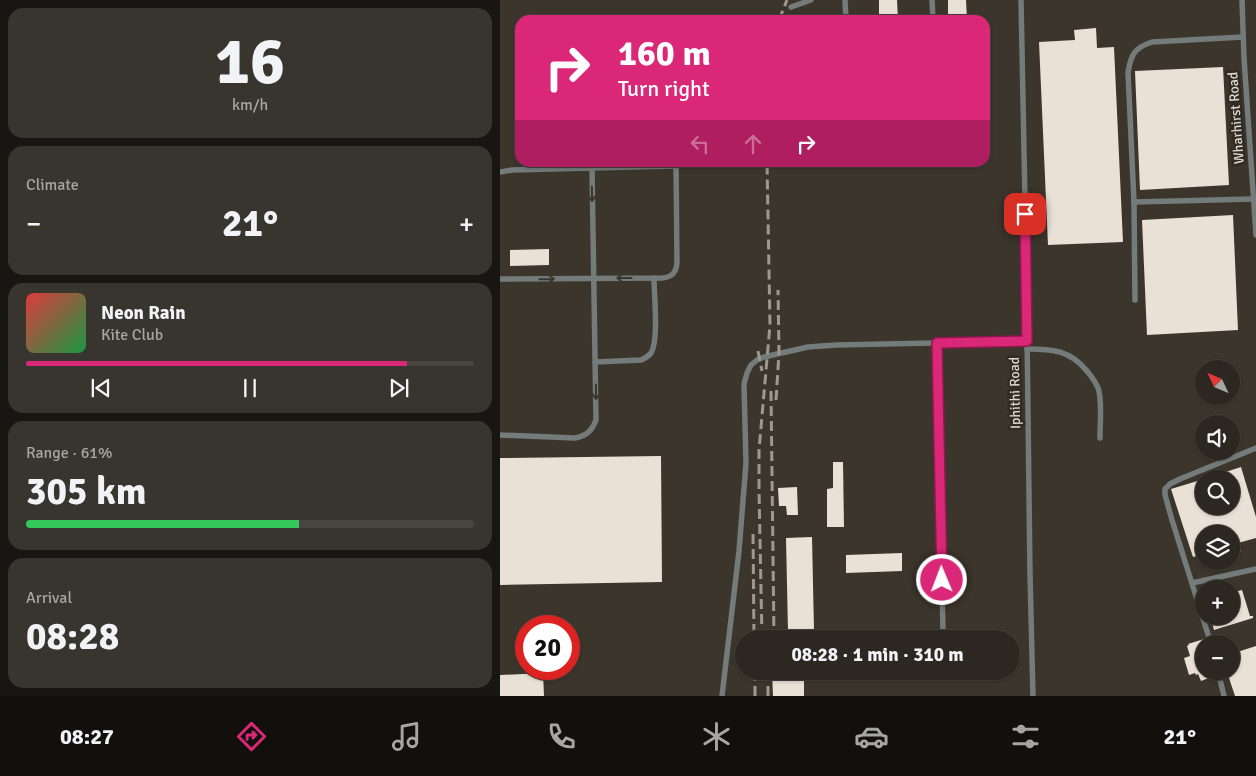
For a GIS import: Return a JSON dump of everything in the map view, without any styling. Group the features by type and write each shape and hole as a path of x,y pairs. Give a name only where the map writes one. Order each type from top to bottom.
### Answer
{"lane":[{"path":"791,7 811,0"},
{"path":"845,0 846,15"},
{"path":"932,0 933,15"},
{"name":"Iphithi Road","path":"1021,0 1033,696"},
{"name":"Wharhirst Road","path":"1242,0 1256,235"},
{"path":"1135,300 1129,63 1135,51 1152,42 1243,37"},
{"path":"500,172 613,167"},
{"path":"500,279 666,278 672,275 676,270 677,264 676,167"},
{"path":"500,435 575,438 586,435 596,420 592,168"},
{"path":"1134,202 1253,199"},
{"path":"595,362 641,360 651,353 655,334 654,278"},
{"path":"722,696 739,551 746,463 744,384 751,366 757,360 764,357 808,347 1027,341"},
{"path":"937,343 943,630"},
{"path":"1027,349 1048,349 1068,355 1077,360 1091,375 1100,396 1100,438"},
{"path":"1208,635 1172,520 1165,495 1166,489 1170,484 1180,479 1256,448"},
{"path":"1192,583 1256,569"},
{"path":"1220,680 1224,696"}],"building":[{"path":"879,0 897,0 898,15 879,15"},
{"path":"948,0 966,0 967,15 948,15"},
{"path":"1096,28 1097,48 1114,47 1123,242 1048,245 1039,42 1075,40 1074,30"},
{"path":"1223,67 1229,185 1140,190 1135,71"},
{"path":"1233,215 1238,330 1147,335 1142,220"},
{"path":"549,249 549,265 510,266 510,250"},
{"path":"661,456 662,582 500,585 500,458"},
{"path":"833,462 843,462 844,527 827,527 827,489 833,488"},
{"path":"1241,467 1256,517 1256,538 1240,542 1240,525 1195,525 1195,556 1193,557 1171,489 1195,482 1195,515 1240,515 1240,470 1232,470"},
{"path":"797,487 798,515 787,515 786,506 779,506 778,488"},
{"path":"812,537 814,630 788,630 786,538"},
{"path":"902,553 902,571 846,573 846,555"},
{"path":"1242,590 1250,616 1253,616 1253,618 1240,622 1240,591"},
{"path":"1213,625 1230,625 1214,630"},
{"path":"1195,642 1195,673 1189,675 1184,658 1190,656 1188,644"},
{"path":"1256,646 1256,696 1235,696 1230,680 1240,680 1240,651"},
{"path":"515,674 515,680 543,680 544,696 500,696 500,675"},
{"path":"772,680 804,680 804,696 773,696"}],"railway":[{"path":"781,15 787,0"},
{"path":"762,630 759,450 770,325 767,167"},
{"path":"776,400 779,353 778,290"},
{"path":"758,351 762,371"},
{"path":"771,391 774,630"},
{"path":"753,534 754,630"},
{"path":"755,680 755,696"},
{"path":"768,680 768,696"}],"route":[{"path":"942,580 937,343 1027,341 1025,214"}]}
